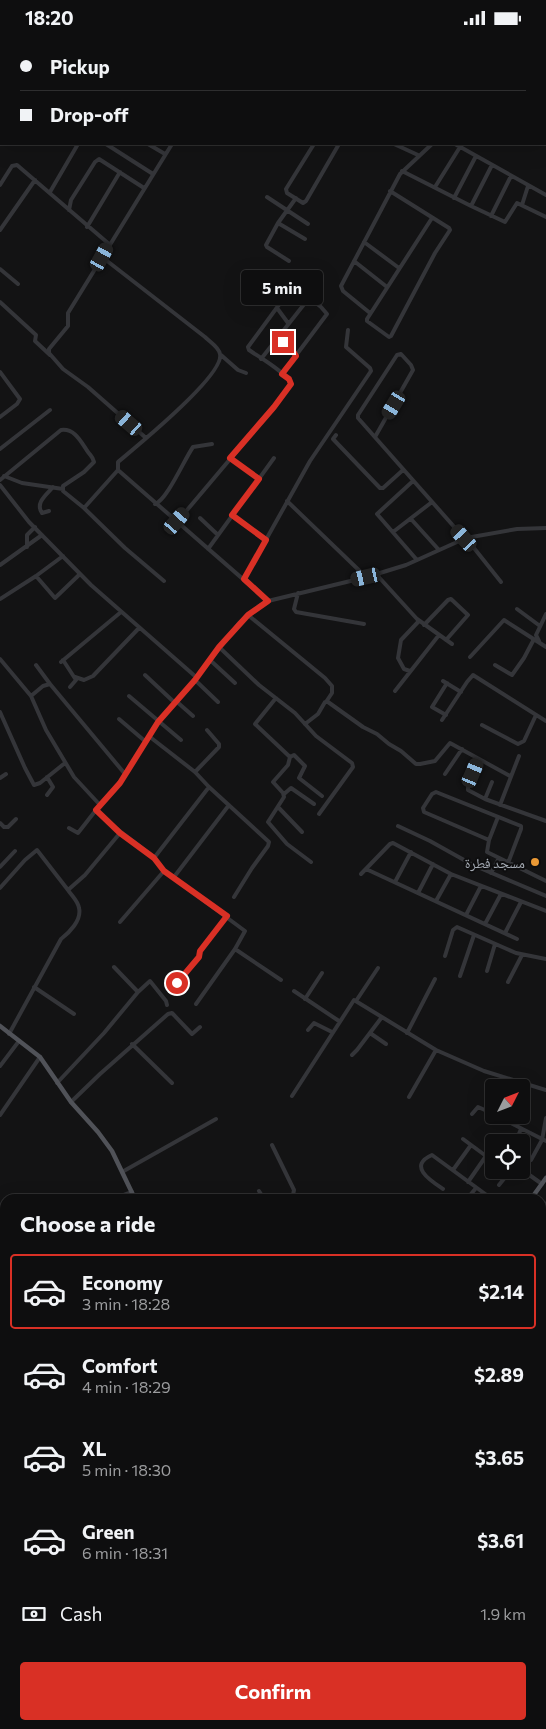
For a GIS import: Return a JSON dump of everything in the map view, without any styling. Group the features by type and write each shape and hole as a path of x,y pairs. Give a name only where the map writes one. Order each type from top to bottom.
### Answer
{"main road":[{"path":"0,1026 40,1057 57,1083 105,1140 132,1192"},
{"path":"535,1194 546,1178"}],"street":[{"path":"50,192 77,145"},
{"path":"108,145 153,174"},
{"path":"150,145 165,154"},
{"path":"50,355 49,349 68,326 68,313 171,145"},
{"path":"313,145 286,189 286,191 303,203 306,201 338,145"},
{"path":"396,145 418,155"},
{"path":"370,313 343,291 342,288 354,261 402,171 431,145"},
{"path":"457,145 546,195"},
{"path":"435,187 460,147"},
{"path":"454,198 476,156"},
{"path":"69,210 71,200 97,160 100,159 144,188"},
{"path":"0,185 12,167 16,165 109,244"},
{"path":"470,206 492,165"},
{"path":"402,171 505,222 516,204 546,217"},
{"path":"87,227 120,172"},
{"path":"491,216 511,176"},
{"path":"0,230 35,180"},
{"path":"522,205 528,186"},
{"path":"390,191 432,218 450,230 435,253 389,337 367,321 386,287 432,218"},
{"path":"267,197 308,223"},
{"path":"289,261 266,246 278,223 296,198"},
{"path":"60,203 71,200"},
{"path":"278,223 305,239"},
{"path":"364,242 399,268"},
{"path":"102,257 205,337 238,370 246,373"},
{"path":"354,261 386,287"},
{"path":"0,269 18,284"},
{"path":"177,521 274,407 291,384 289,379 282,374 261,359 248,347 294,286 321,307 326,312 326,317 282,374"},
{"path":"261,359 309,298"},
{"path":"0,302 36,335 35,341 63,369 88,387 146,438"},
{"path":"277,309 288,323"},
{"path":"244,579 314,454 371,371 346,347 348,330"},
{"path":"276,338 291,348 296,356"},
{"path":"375,437 413,370 401,354 397,355 358,415 358,418 465,538 501,582"},
{"path":"84,508 118,470 118,462 175,414 198,391 219,362 221,355"},
{"path":"0,372 20,399 0,417"},
{"path":"0,382 5,379"},
{"path":"0,449 50,410"},
{"path":"0,480 61,430 68,430 76,434 81,440 93,457 94,462 84,472 66,484 63,489"},
{"path":"336,435 333,439 380,488 383,488 403,470"},
{"path":"155,503 159,503 166,494 192,447 212,444"},
{"path":"230,458 259,479"},
{"path":"208,549 274,458"},
{"path":"118,470 268,601"},
{"path":"4,476 22,483 63,489 66,494 84,508 125,548 164,581"},
{"path":"413,481 378,513 379,518 417,560"},
{"path":"0,485 42,535 80,574 196,678 218,702"},
{"path":"49,511 42,513 39,505 53,487"},
{"path":"0,497 6,493"},
{"path":"287,501 366,577"},
{"path":"393,532 432,502"},
{"path":"232,515 266,540"},
{"path":"200,518 218,535"},
{"path":"411,519 439,550"},
{"path":"27,547 27,535 35,527"},
{"path":"69,828 78,833 115,789 158,722 196,678 219,647 248,615 268,601 376,574 417,560 465,538 517,529 546,528"},
{"path":"0,565 42,535"},
{"path":"0,599 36,576 62,556"},
{"path":"36,576 55,598 80,574"},
{"path":"376,574 424,625 452,644"},
{"path":"298,593 294,609 296,612 364,624"},
{"path":"424,625 451,599 468,615 446,640"},
{"path":"517,609 540,626"},
{"path":"121,612 62,661 75,677 84,679 92,675 139,628"},
{"path":"544,646 536,637 546,613"},
{"path":"248,615 325,678 332,686 332,693 318,714 305,724"},
{"path":"470,657 504,620 544,646"},
{"path":"410,671 404,669 399,660 401,640 420,621"},
{"path":"395,691 439,635"},
{"path":"495,665 510,675 514,674 534,639"},
{"path":"219,647 295,713 316,736 353,765 319,814"},
{"path":"0,659 31,696 46,730 74,777 100,805"},
{"path":"210,660 235,683"},
{"path":"36,665 125,775"},
{"path":"145,675 194,716"},
{"path":"442,720 473,675 546,721"},
{"path":"70,687 76,681 75,677"},
{"path":"446,715 432,707 445,682 461,692"},
{"path":"31,696 47,683 50,684"},
{"path":"129,696 181,740"},
{"path":"276,698 255,724 290,757"},
{"path":"326,701 363,727 377,733 416,764 420,765 435,761 450,743 510,776"},
{"path":"0,712 32,782 36,785 66,763"},
{"path":"482,725 518,744 524,741 536,715"},
{"path":"119,719 146,742"},
{"path":"196,772 219,747 219,744 207,729"},
{"path":"150,737 196,772 209,787 269,840 270,843 234,897"},
{"path":"445,775 462,749"},
{"path":"290,757 294,755 305,766 299,777 322,796"},
{"path":"500,805 519,756"},
{"path":"284,794 274,781 288,765 290,757"},
{"path":"479,759 467,788 471,792 500,805 546,821"},
{"path":"0,778 6,774"},
{"path":"47,777 53,787 47,795"},
{"path":"485,799 492,782"},
{"path":"302,796 310,786"},
{"path":"154,858 209,787"},
{"path":"311,862 287,844 280,834 268,824 269,818 278,807 284,794 291,788 314,804"},
{"path":"489,841 424,812 423,808 432,794 436,792 522,827 508,863"},
{"path":"174,877 229,805"},
{"path":"278,807 302,832"},
{"path":"96,810 120,833 154,858 164,871 245,931 235,949 196,1004"},
{"path":"498,817 487,852 546,881"},
{"path":"0,823 4,827 8,827 16,819"},
{"path":"398,826 473,865 546,896"},
{"path":"68,890 85,875 120,833"},
{"path":"361,874 391,843 451,873 521,903 546,911"},
{"path":"0,867 16,851"},
{"path":"0,888 36,851 39,852 68,890 79,908 78,918 69,933 61,939 9,1033"},
{"path":"396,883 411,852"},
{"path":"491,873 499,858"},
{"path":"418,893 433,864"},
{"path":"366,869 517,939"},
{"path":"120,921 164,871"},
{"path":"436,901 451,873"},
{"path":"466,915 481,886"},
{"path":"485,924 501,894"},
{"path":"504,933 521,903"},
{"path":"177,983 199,957 200,951 227,916"},
{"path":"445,956 454,928 457,927 522,955 546,959"},
{"path":"460,976 474,935"},
{"path":"487,971 495,944"},
{"path":"235,949 281,980"},
{"path":"508,982 522,955"},
{"path":"114,967 138,992"},
{"path":"292,1096 332,1032 378,968"},
{"path":"305,999 322,973"},
{"path":"407,1033 435,979"},
{"path":"57,1083 150,981 167,1005"},
{"path":"34,987 74,1014"},
{"path":"294,991 340,1021"},
{"path":"356,1001 436,1050 484,1071 546,1090"},
{"path":"72,1102 165,1015 170,1013 192,1034 200,1027"},
{"path":"352,1055 382,1017"},
{"path":"308,1030 314,1023 332,1032"},
{"path":"370,1033 386,1044"},
{"path":"0,1066 19,1041"},
{"path":"132,1044 172,1083"},
{"path":"409,1097 436,1050"},
{"path":"0,1115 40,1057"},
{"path":"472,1114 478,1107 485,1110"},
{"path":"531,1160 544,1140 546,1117"},
{"path":"122,1172 216,1119"},
{"path":"512,1124 544,1140"},
{"path":"519,1134 521,1129"},
{"path":"463,1139 486,1156 468,1182"},
{"path":"272,1145 294,1190 293,1194"},
{"path":"453,1170 471,1145"},
{"path":"443,1189 423,1174 421,1168 422,1162 432,1155 484,1194"},
{"path":"530,1175 542,1184"},
{"path":"499,1185 504,1179"},
{"path":"471,1194 476,1188"},
{"path":"127,1194 132,1192"}],"place":[{"name":"مسجد فطرة","path":"535,862"}],"route":[{"path":"177,983 199,957 200,951 227,916 164,871 154,858 120,833 96,810 120,783 158,722 195,680 219,647 239,623 253,610 268,601 244,579 266,540 232,515 259,479 230,458 274,407 291,384 291,381 282,374 296,356 291,348 283,342"}]}
